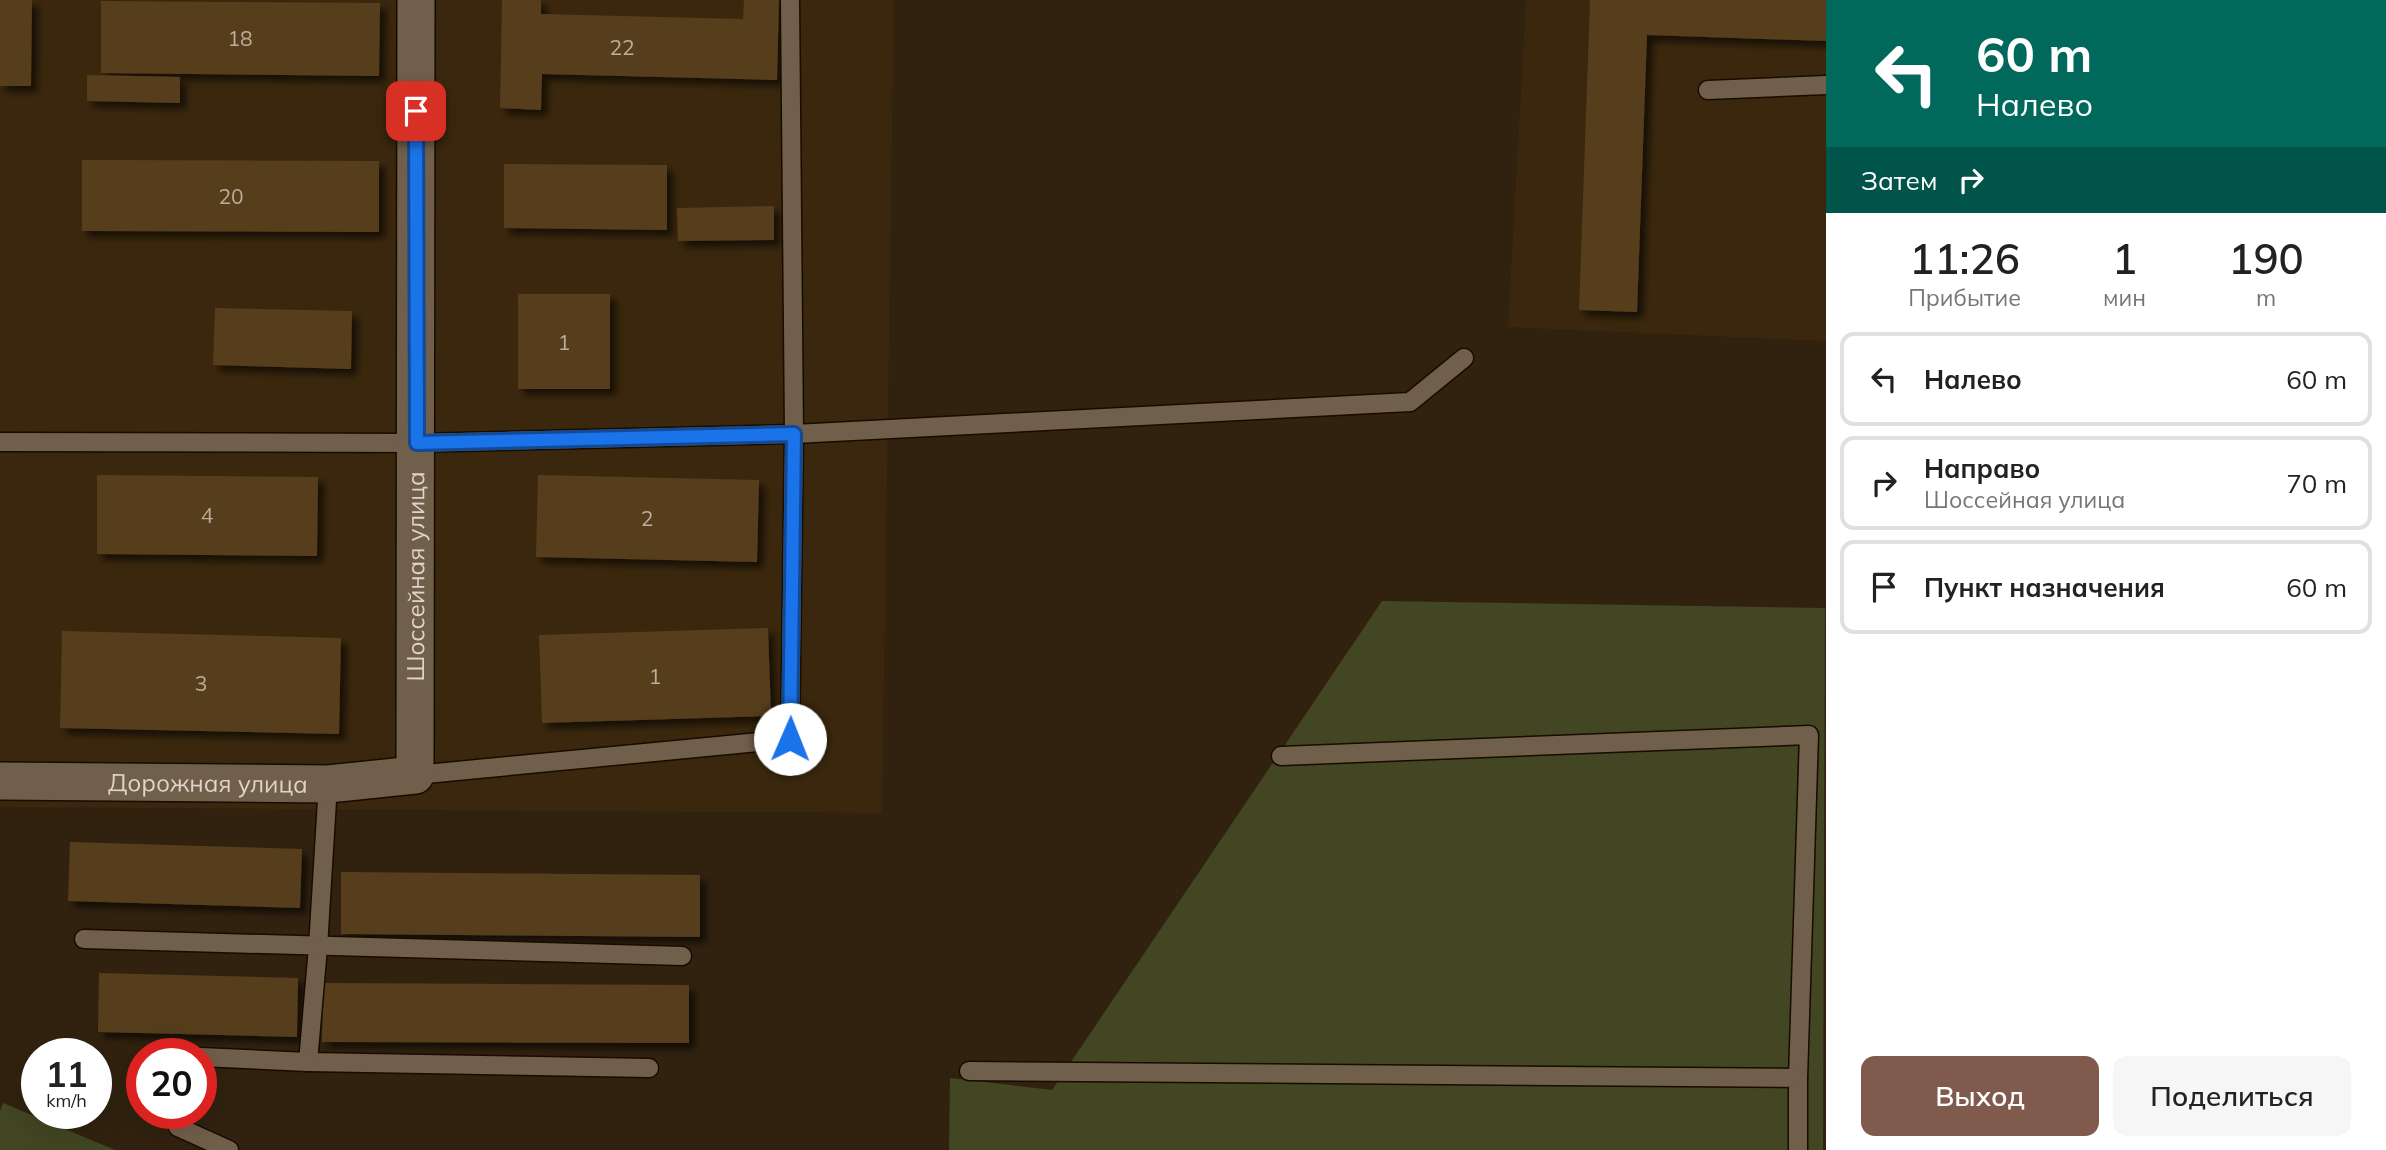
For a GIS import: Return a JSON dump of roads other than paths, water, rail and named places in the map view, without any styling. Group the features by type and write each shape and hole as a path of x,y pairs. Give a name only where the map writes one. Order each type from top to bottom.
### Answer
{"street":[{"name":"Шоссейная улица","path":"415,775 416,0"},
{"name":"Дорожная улица","path":"0,781 328,785 415,775"}],"lane":[{"path":"415,775 790,739 794,434 790,0"},
{"path":"1708,90 1826,85"},
{"path":"0,442 417,443 794,434 1410,402 1464,358"},
{"path":"1281,756 1809,735 1798,1150"},
{"path":"308,1062 328,785"},
{"path":"85,939 682,956"},
{"path":"217,1059 649,1068"},
{"path":"969,1071 1798,1078"},
{"path":"182,1129 229,1150"}]}
